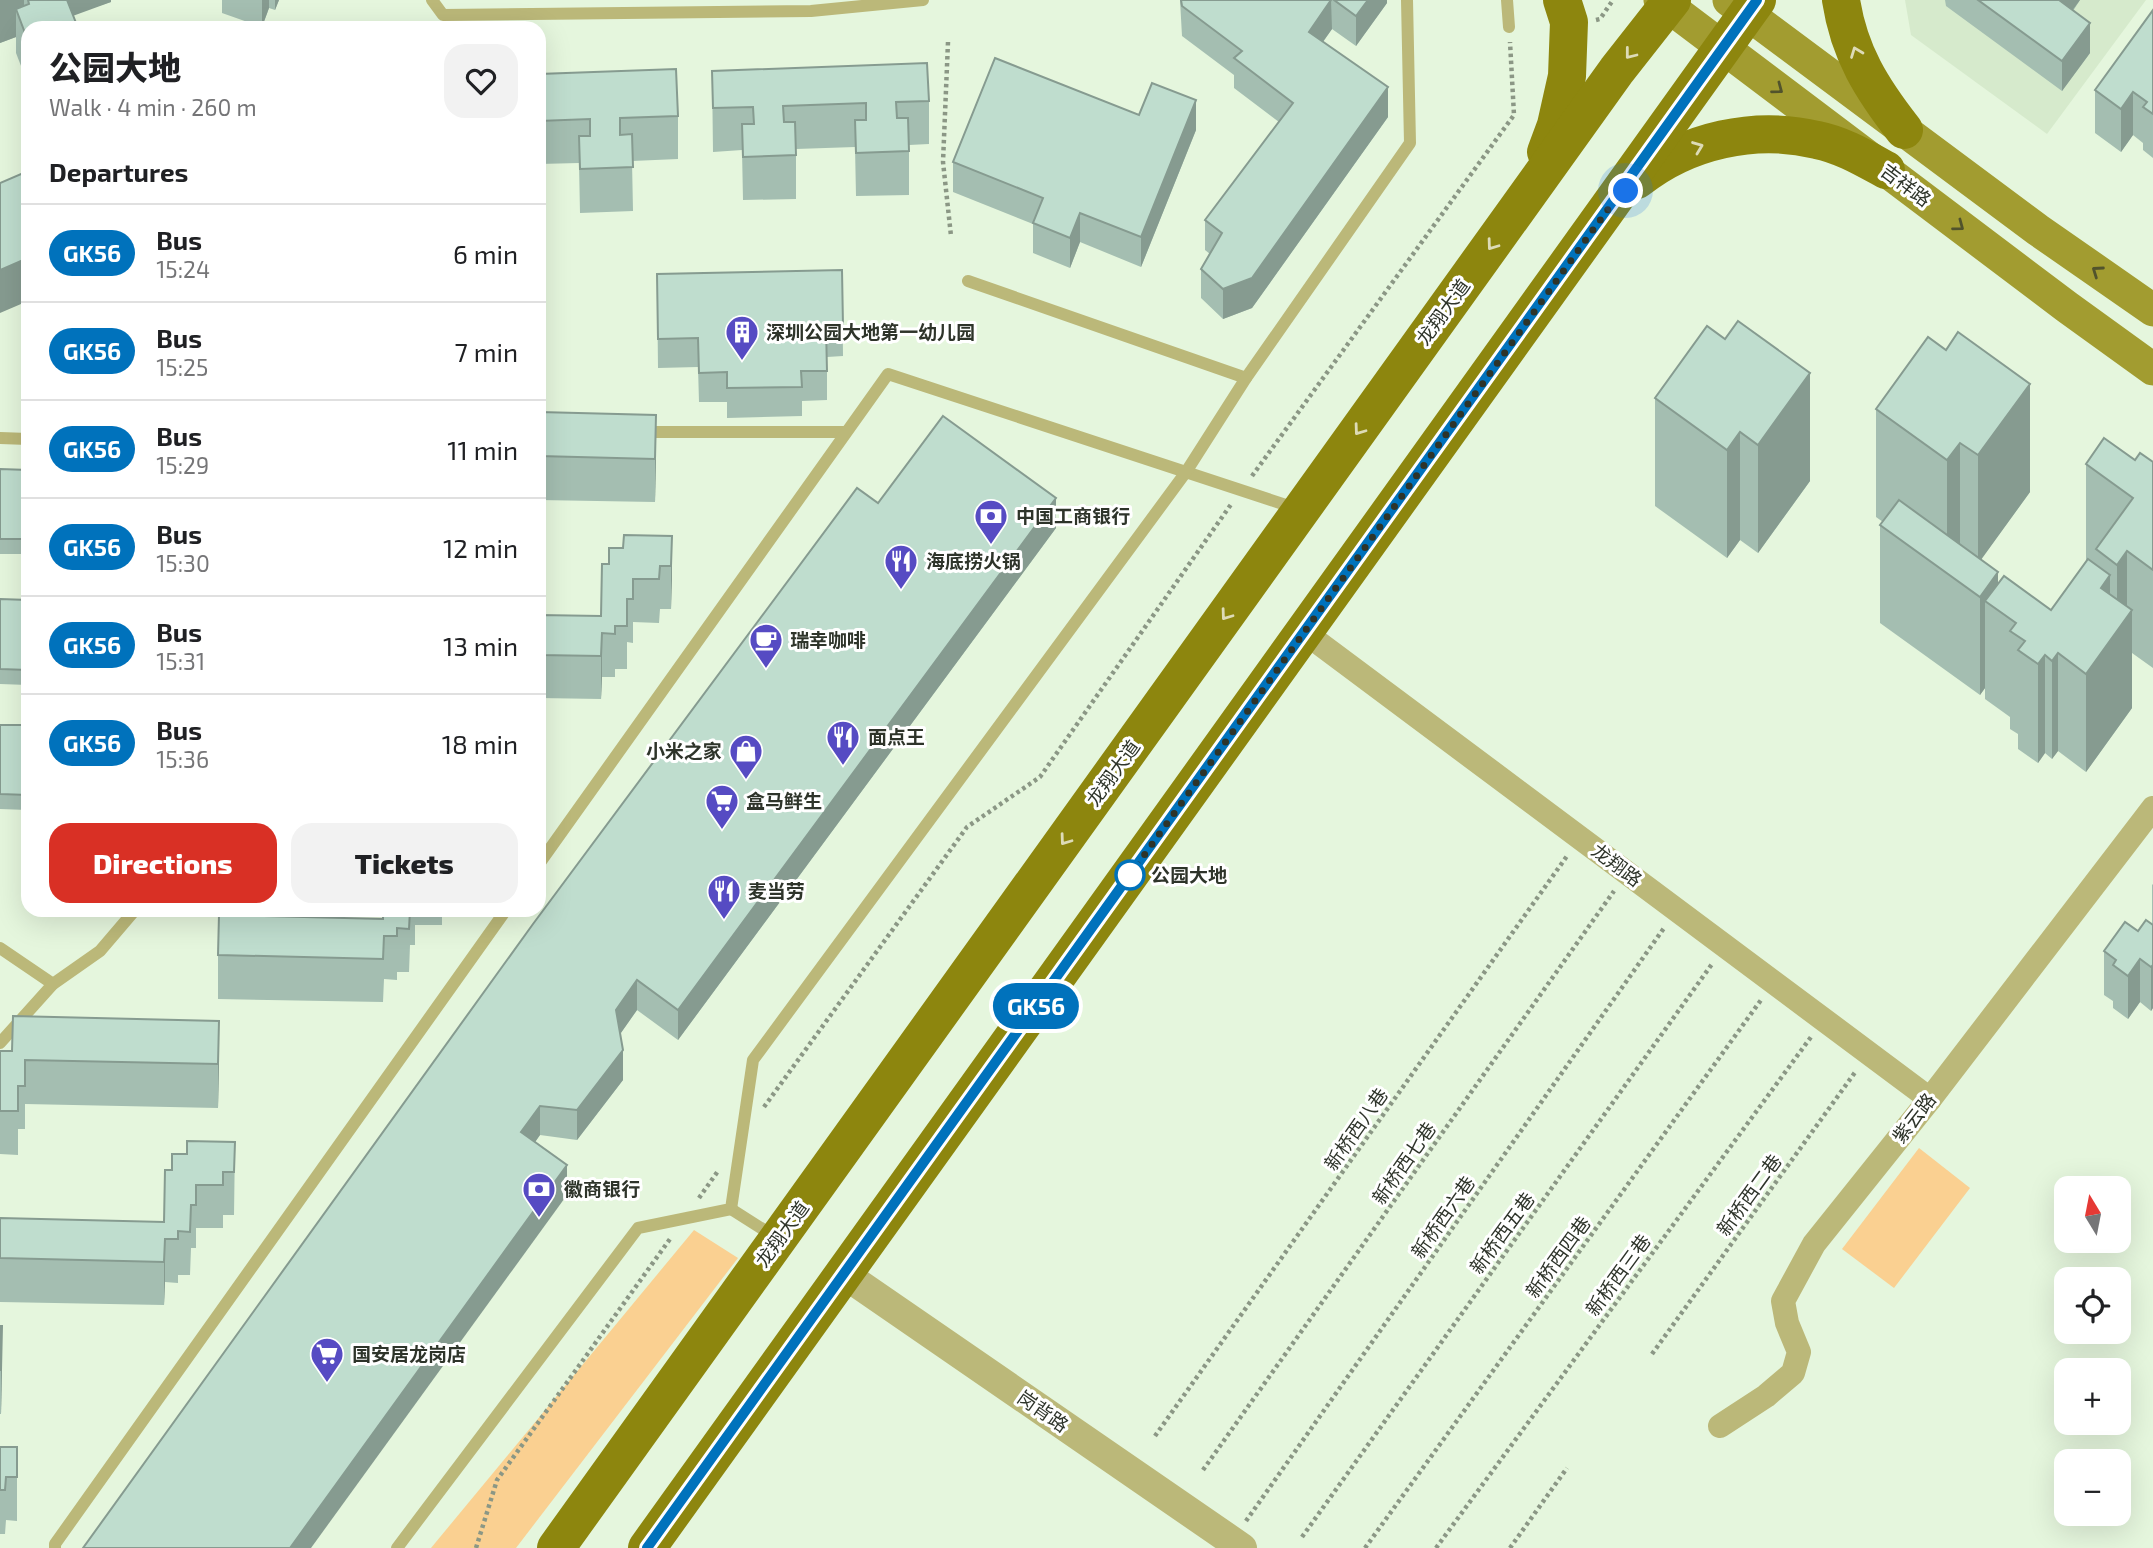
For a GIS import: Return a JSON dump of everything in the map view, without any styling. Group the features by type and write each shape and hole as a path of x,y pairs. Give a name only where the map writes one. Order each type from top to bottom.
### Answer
{"main road":[{"path":"1841,0 1857,58 1877,96 1904,130"},
{"name":"吉祥路","path":"1666,2 1723,48 2153,369"},
{"name":"龙翔大道","path":"556,1548 1666,2"},
{"path":"647,1548 1723,48 1745,5 1904,130 2153,310"},
{"path":"1531,190 1559,113 1567,76 1566,11"},
{"path":"1590,234 1612,204 1639,178 1671,158 1706,143 1743,135 1781,134 1818,140 1853,152 1886,170"}],"street":[{"name":"龙翔路","path":"1304,632 1930,1099"},
{"name":"紫云路","path":"1720,1426 1766,1396 1793,1373 1799,1352 1787,1323 1783,1301 1814,1244 1930,1099 2153,808"},
{"name":"岗背路","path":"844,1274 1237,1544"}],"lane":[{"path":"432,0 443,15 811,11 923,0"},
{"path":"731,1209 753,1060 1186,472 1246,379 1410,143 1408,0"},
{"path":"1507,0 1508,27"},
{"path":"968,282 1246,379"},
{"path":"546,854 888,374 1301,510"},
{"path":"623,432 846,432"},
{"path":"0,438 21,439"},
{"path":"0,1044 53,984 100,951 129,917"},
{"path":"55,1548 55,1544 501,917"},
{"path":"0,948 53,984"},
{"path":"397,1548 638,1228 731,1209 778,1239"}],"path":[{"path":"1566,11 1600,19 1614,0"},
{"path":"476,1548 497,1480 741,1139 967,827 1040,776 1241,490 1514,115 1508,27"},
{"path":"948,42 943,162 951,236"},
{"name":"新桥西八巷","path":"1155,1436 1580,838"},
{"name":"新桥西七巷","path":"1203,1470 1627,873"},
{"name":"新桥西六巷","path":"1237,1544 1676,910"},
{"name":"新桥西五巷","path":"1302,1537 1725,946"},
{"name":"新桥西四巷","path":"1365,1548 1773,982"},
{"name":"新桥西三巷","path":"1436,1548 1824,1019"},
{"name":"新桥西二巷","path":"1652,1354 1869,1053"},
{"path":"1510,1548 1567,1468"}],"shaded area":[{"path":"1905,0 2146,0 2047,134 1911,35"},
{"path":"1919,1148 1970,1188 1894,1288 1842,1249"},
{"path":"694,1230 738,1258 516,1548 431,1548"}],"building":[{"path":"28,0 67,0 75,21 21,22 16,9 29,4"},
{"path":"1181,0 1331,0 1309,32 1388,87 1252,278 1223,289 1201,269 1222,233 1205,220 1293,103 1234,58 1242,51 1182,6"},
{"path":"1334,0 1368,0 1356,16"},
{"path":"1978,0 2059,0 2090,23 2062,61"},
{"path":"2153,10 2153,114 2143,107 2147,102 2133,92 2121,109 2095,90"},
{"path":"995,58 1139,115 1152,83 1196,100 1141,237 1080,213 1070,238 1033,223 1043,198 953,162"},
{"path":"927,63 929,101 896,102 897,118 908,118 909,151 856,153 855,120 866,120 866,103 783,106 784,122 795,122 796,155 743,157 742,124 754,124 753,107 713,108 712,71"},
{"path":"676,69 678,116 620,118 620,135 632,134 633,167 580,169 579,136 590,136 590,119 546,121 546,74"},
{"path":"21,174 21,261 0,270 0,183"},
{"name":"深圳公园大地第一幼儿园","path":"842,270 843,326 826,327 827,371 801,371 802,387 727,388 727,372 699,373 698,338 658,339 657,274"},
{"path":"1738,321 1810,373 1758,445 1740,432 1727,450 1655,398 1707,326 1725,339"},
{"path":"1958,332 2030,384 1978,455 1960,443 1947,460 1876,409 1928,337 1946,350"},
{"path":"546,412 656,415 655,459 546,456"},
{"path":"943,416 1056,498 678,1010 637,980 616,1010 623,1050 577,1110 540,1106 521,1132 567,1165 290,1548 83,1548 533,924 538,917 546,917 546,907 857,488 878,503"},
{"path":"2104,438 2135,460 2140,453 2153,462 2153,570 2127,551 2117,565 2096,549 2133,498 2086,464"},
{"path":"0,469 21,470 21,539 0,539"},
{"path":"1899,500 1998,572 1980,597 1880,525"},
{"path":"624,535 672,536 671,566 660,566 659,579 633,579 633,599 627,599 627,626 615,626 615,634 602,633 601,656 546,655 546,615 601,616 602,564 609,564 609,548 623,548"},
{"path":"2088,559 2110,575 2101,588 2132,610 2086,674 2058,653 2052,661 2045,655 2038,664 2018,650 2025,641 2010,631 2016,623 1985,601 2004,576 2051,610"},
{"path":"0,599 21,600 21,670 0,669"},
{"path":"0,725 21,725 21,795 0,794"},
{"path":"219,917 410,917 409,929 397,928 397,936 384,936 383,959 218,955"},
{"path":"2146,920 2153,925 2153,965 2151,967 2140,959 2128,976 2113,965 2116,960 2104,951 2125,922 2138,931"},
{"path":"13,1016 219,1021 218,1064 25,1060 25,1086 18,1086 18,1111 0,1111 0,1051 12,1051"},
{"path":"187,1141 235,1142 234,1172 223,1172 223,1185 196,1185 196,1205 191,1205 190,1232 178,1231 178,1239 165,1239 164,1262 0,1258 0,1218 164,1222 165,1170 172,1170 172,1154 187,1154"},
{"path":"2,1326 1,1370 0,1370"},
{"path":"0,1447 17,1447 17,1477 6,1477 5,1490 0,1490"}],"bus line":[{"name":"GK56","path":"647,1548 1757,0"}],"place":[{"name":"深圳公园大地第一幼儿园","path":"742,362"},
{"name":"中国工商银行","path":"991,546"},
{"name":"海底捞火锅","path":"901,591"},
{"name":"瑞幸咖啡","path":"766,670"},
{"name":"面点王","path":"843,767"},
{"name":"小米之家","path":"746,781"},
{"name":"盒马鲜生","path":"722,831"},
{"name":"公园大地","path":"1130,875"},
{"name":"麦当劳","path":"724,921"},
{"name":"徽商银行","path":"539,1219"},
{"name":"国安居龙岗店","path":"327,1384"}],"route":[{"path":"1130,875 1590,234 1612,204 1626,191"}]}
